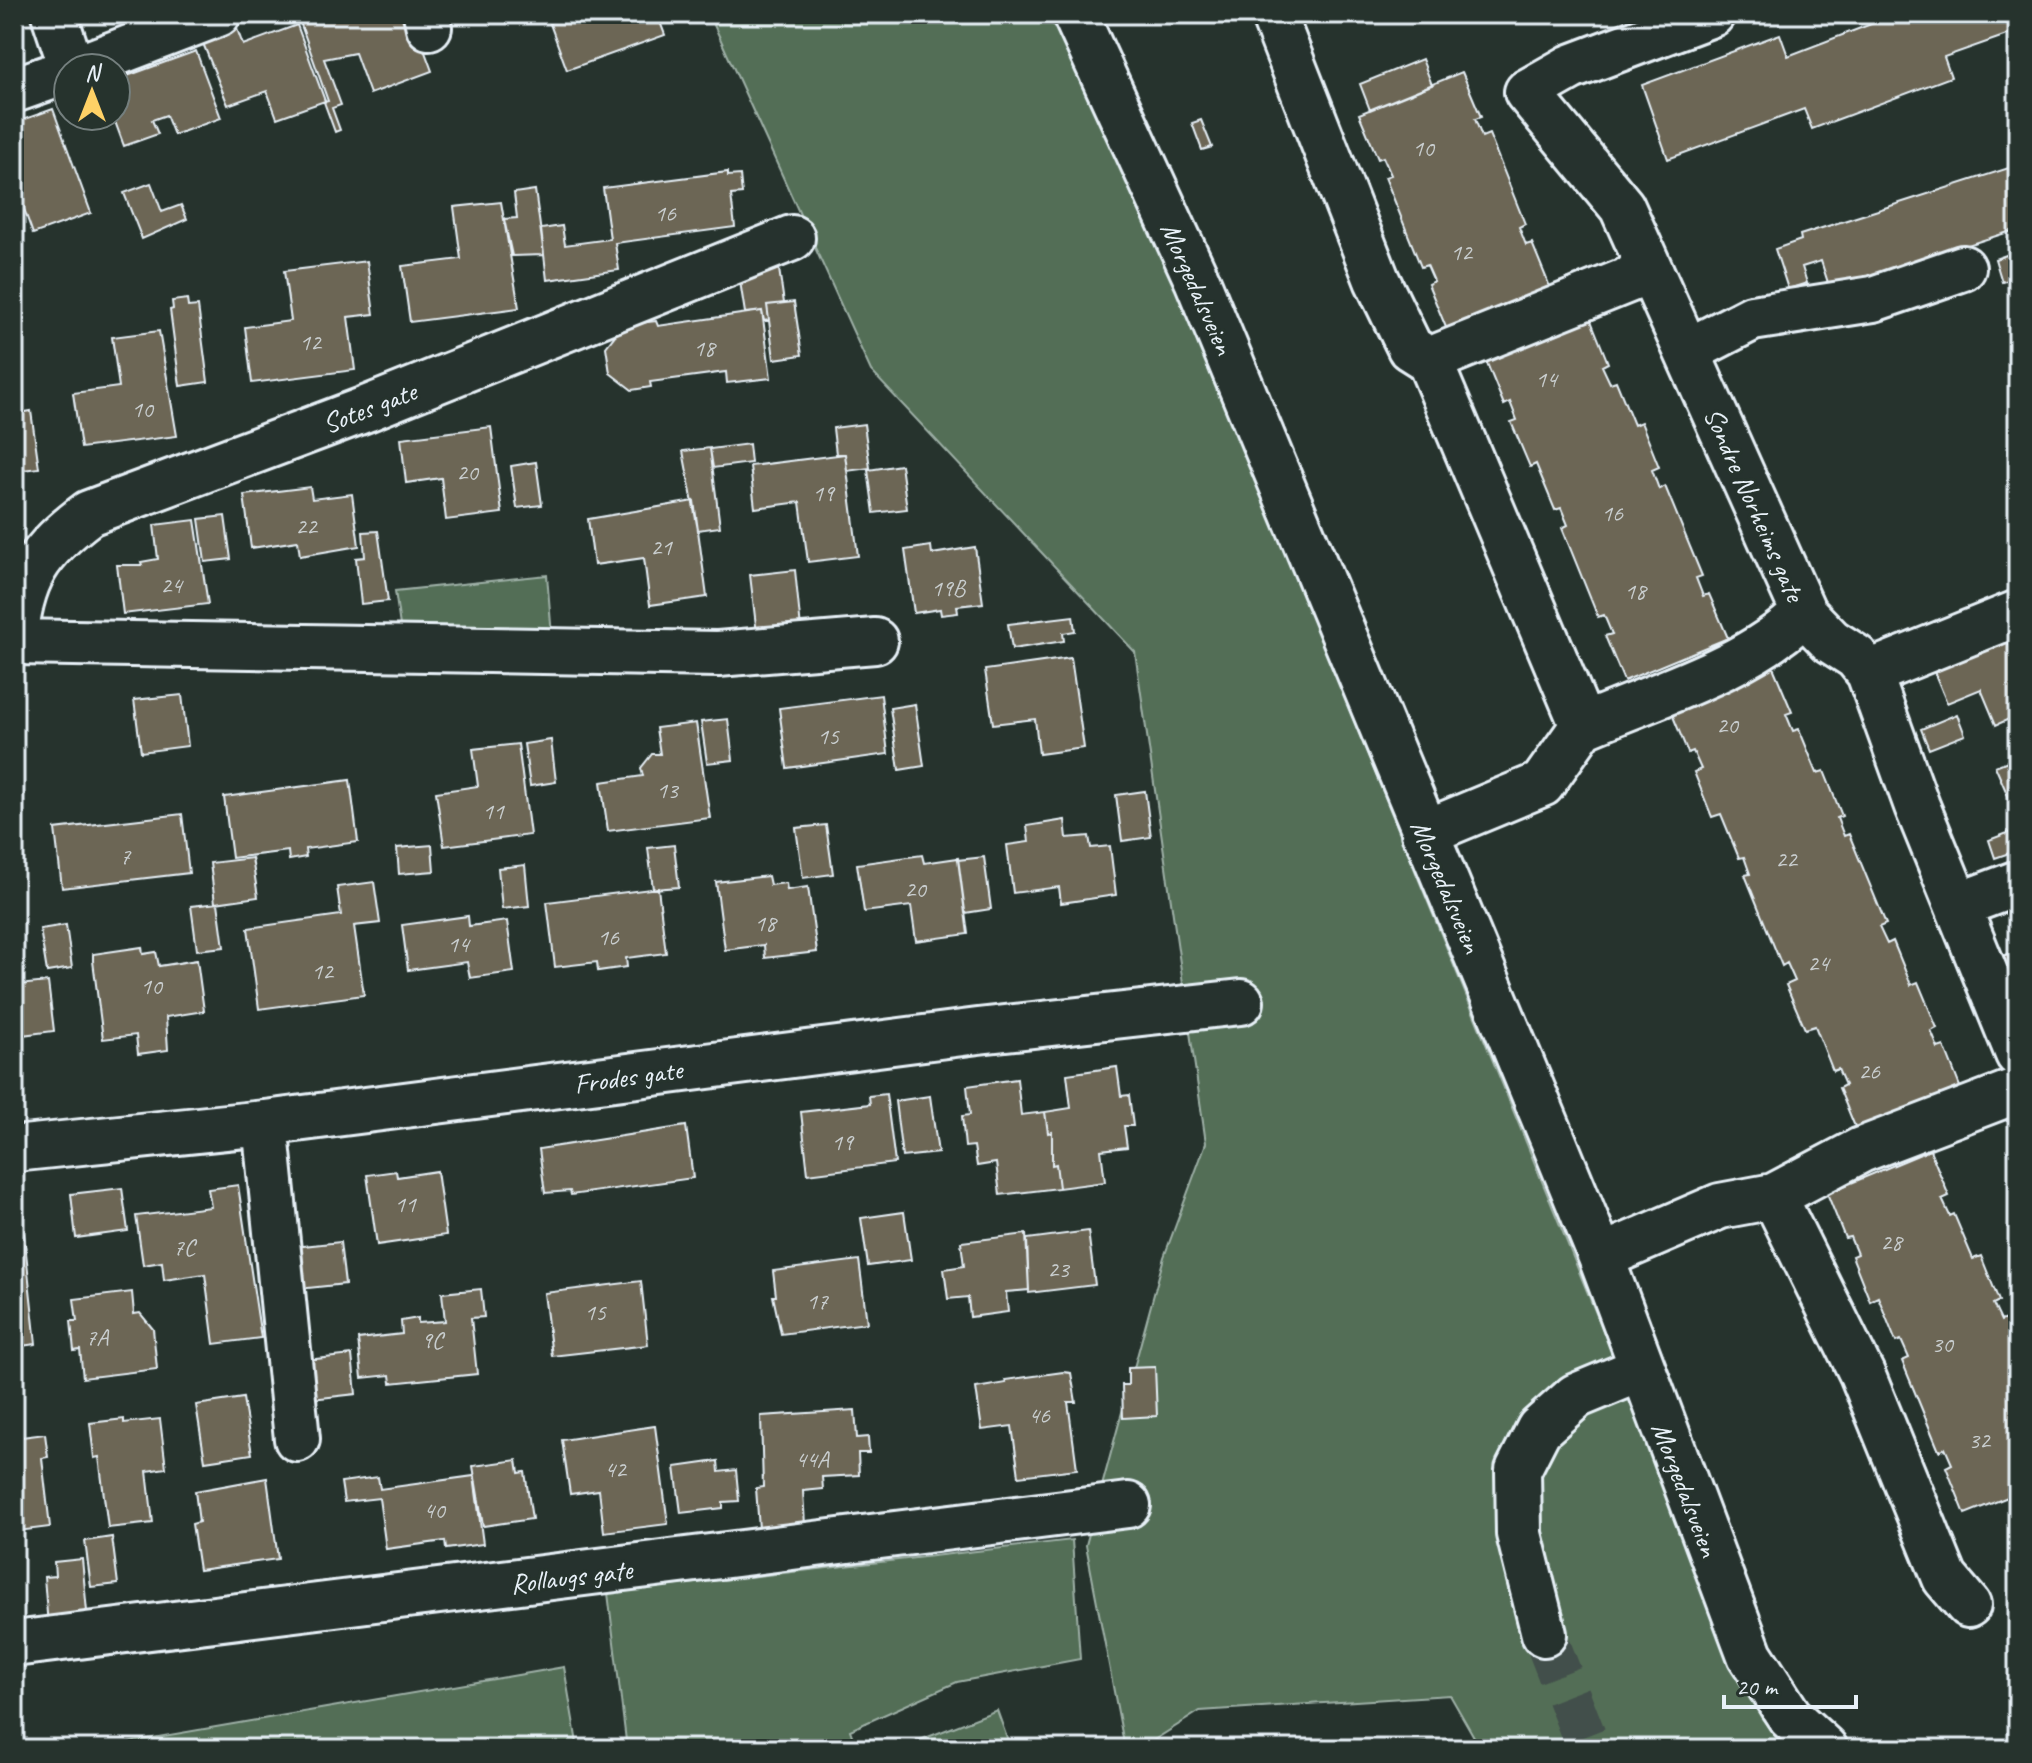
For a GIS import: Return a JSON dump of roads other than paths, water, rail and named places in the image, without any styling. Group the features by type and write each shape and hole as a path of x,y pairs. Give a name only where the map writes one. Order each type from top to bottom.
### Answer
{"street":[{"path":"54,14 66,52"},
{"path":"117,52 218,14"},
{"name":"Morgedalsveien","path":"1075,14 1197,280 1601,1257 1750,1655 1790,1717 1825,1749"},
{"path":"1273,14 1377,280 1410,348 1429,360 1583,726"},
{"name":"Sondre Norheims gate","path":"1712,14 1571,67 1527,92 1622,207 1648,272 1688,351 1742,481 1804,613 1831,641 1856,657 1869,673 1917,806 2018,1054"},
{"path":"14,90 52,76"},
{"name":"Sotes gate","path":"792,238 514,351 89,513 58,536 31,568 18,608 15,642 718,654 875,641"},
{"path":"1688,351 1752,318 1873,299 1963,268"},
{"path":"1429,360 1648,272"},
{"path":"1424,833 1542,784 1583,726 1752,652 1783,633 1804,613"},
{"path":"1869,673 2018,613"},
{"path":"1959,905 2018,883"},
{"name":"Frodes gate","path":"14,1149 265,1123 947,1034 1241,1002"},
{"path":"1601,1257 1720,1206 1774,1196 1875,1145 2018,1090"},
{"path":"265,1123 297,1439"},
{"path":"1774,1196 1862,1374 1945,1578 1968,1605"},
{"path":"1544,1634 1519,1534 1518,1470 1539,1429 1576,1396 1641,1369"},
{"name":"Rollaugs gate","path":"14,1644 1128,1505"}],"tunnel":[{"path":"1544,1634 1589,1749"}]}
